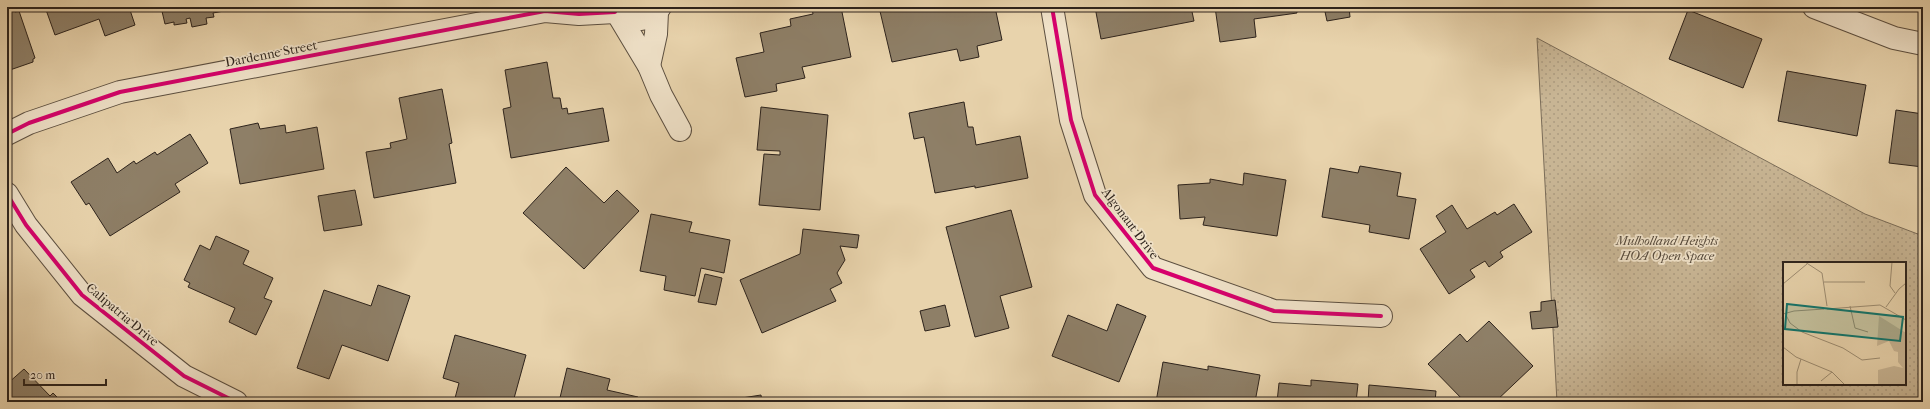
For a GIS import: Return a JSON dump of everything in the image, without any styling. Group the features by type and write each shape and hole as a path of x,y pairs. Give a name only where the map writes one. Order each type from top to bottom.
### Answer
{"street":[{"name":"Algonaut Drive","path":"1052,7 1072,120 1095,195 1153,268 1274,311 1381,316"},
{"path":"1814,7 1894,38 1923,44"},
{"name":"Dardenne Street","path":"7,134 29,123 120,92 549,9 579,14 615,12 628,19 638,20 648,18 658,9"},
{"path":"649,66 656,34 658,9"},
{"path":"615,12 649,66 661,95 680,130"},
{"name":"Calipatria Drive","path":"7,194 26,225 82,295 184,376 236,402"}],"green space":[{"name":"Mulholland Heights HOA Open Space","path":"1537,38 1865,214 1923,236 1923,402 1557,402"}],"building":[{"path":"7,7 13,7 15,12 19,11 35,58 33,59 33,62 7,71"},
{"path":"45,7 129,7 135,25 105,36 99,19 55,35"},
{"path":"161,7 240,8 213,13 214,17 206,18 207,24 192,27 190,18 186,19 187,23 174,25 174,22 165,24"},
{"path":"841,7 851,57 802,67 805,78 776,84 777,91 745,97 736,58 764,52 760,33 791,26 790,19 813,14 812,8"},
{"path":"879,7 995,7 1002,40 977,46 979,57 960,61 957,49 892,62"},
{"path":"1095,7 1191,7 1194,21 1101,39"},
{"path":"1215,7 1296,7 1297,13 1254,19 1256,37 1220,42"},
{"path":"1324,7 1349,7 1350,17 1327,21"},
{"path":"1688,10 1762,39 1743,88 1669,59"},
{"path":"547,62 553,98 560,98 562,109 567,108 568,114 603,108 609,141 511,158 503,109 511,107 505,70"},
{"path":"1787,71 1866,85 1857,136 1778,121"},
{"path":"442,89 452,143 449,144 456,183 374,198 366,152 391,148 390,143 407,139 399,98"},
{"path":"964,102 968,127 973,127 976,145 1020,136 1028,178 975,188 975,186 935,193 924,137 914,139 909,113"},
{"path":"761,107 828,115 820,210 759,205 764,154 780,155 780,151 757,150"},
{"path":"1896,110 1923,114 1923,167 1889,163"},
{"path":"258,123 260,129 285,125 286,133 317,127 324,169 240,184 230,129"},
{"path":"190,134 208,163 175,184 180,192 110,236 89,203 86,205 71,182 108,158 117,173 134,161 136,164 155,152 157,155"},
{"path":"1360,166 1401,173 1397,196 1416,199 1409,239 1369,232 1370,225 1322,217 1330,168 1358,173"},
{"path":"566,167 604,203 617,190 639,211 584,269 523,213"},
{"path":"1244,173 1286,180 1277,236 1203,225 1205,217 1180,219 1178,185 1210,183 1210,179 1243,185"},
{"path":"355,190 362,225 324,231 318,196"},
{"path":"1514,204 1532,232 1500,252 1503,257 1489,267 1485,261 1470,270 1475,277 1449,294 1420,249 1446,232 1436,216 1452,205 1467,229 1495,212 1497,215"},
{"path":"1011,210 1032,287 1000,296 1009,328 975,337 946,227"},
{"path":"651,214 692,222 689,232 730,240 724,273 701,268 695,296 664,290 666,276 640,271"},
{"path":"803,229 859,235 857,248 840,246 845,260 837,273 842,283 830,289 836,301 762,333 740,280 800,254"},
{"path":"216,236 249,251 243,264 273,278 264,298 272,301 256,335 229,322 235,308 188,287 190,283 184,280 200,245 210,250"},
{"path":"705,274 722,278 716,305 698,302"},
{"path":"378,285 410,296 388,361 342,345 329,379 297,368 324,290 371,306"},
{"path":"1555,300 1558,327 1532,329 1530,312 1541,311 1541,302"},
{"path":"1117,304 1146,316 1119,382 1052,356 1068,315 1107,331"},
{"path":"945,305 950,326 925,331 920,311"},
{"path":"1489,321 1533,366 1495,402 1465,402 1428,364 1460,334 1467,342"},
{"path":"455,335 526,355 513,402 454,402 459,383 443,378"},
{"path":"1163,362 1208,370 1208,366 1260,375 1255,402 1156,402"},
{"path":"567,368 610,379 607,390 638,397 637,402 559,402"},
{"path":"24,369 50,396 53,393 62,402 7,402 7,384"},
{"path":"1311,380 1358,384 1356,402 1277,402 1279,383 1311,386"},
{"path":"1369,385 1436,391 1435,402 1368,402"},
{"path":"761,395 762,402 716,402"}],"cycle path":[{"path":"1052,7 1071,120 1095,195 1153,268 1274,311 1381,316"},
{"path":"7,134 29,123 120,92 545,11 579,14 615,12"},
{"path":"7,194 26,225 82,295 184,376 236,402"}]}
